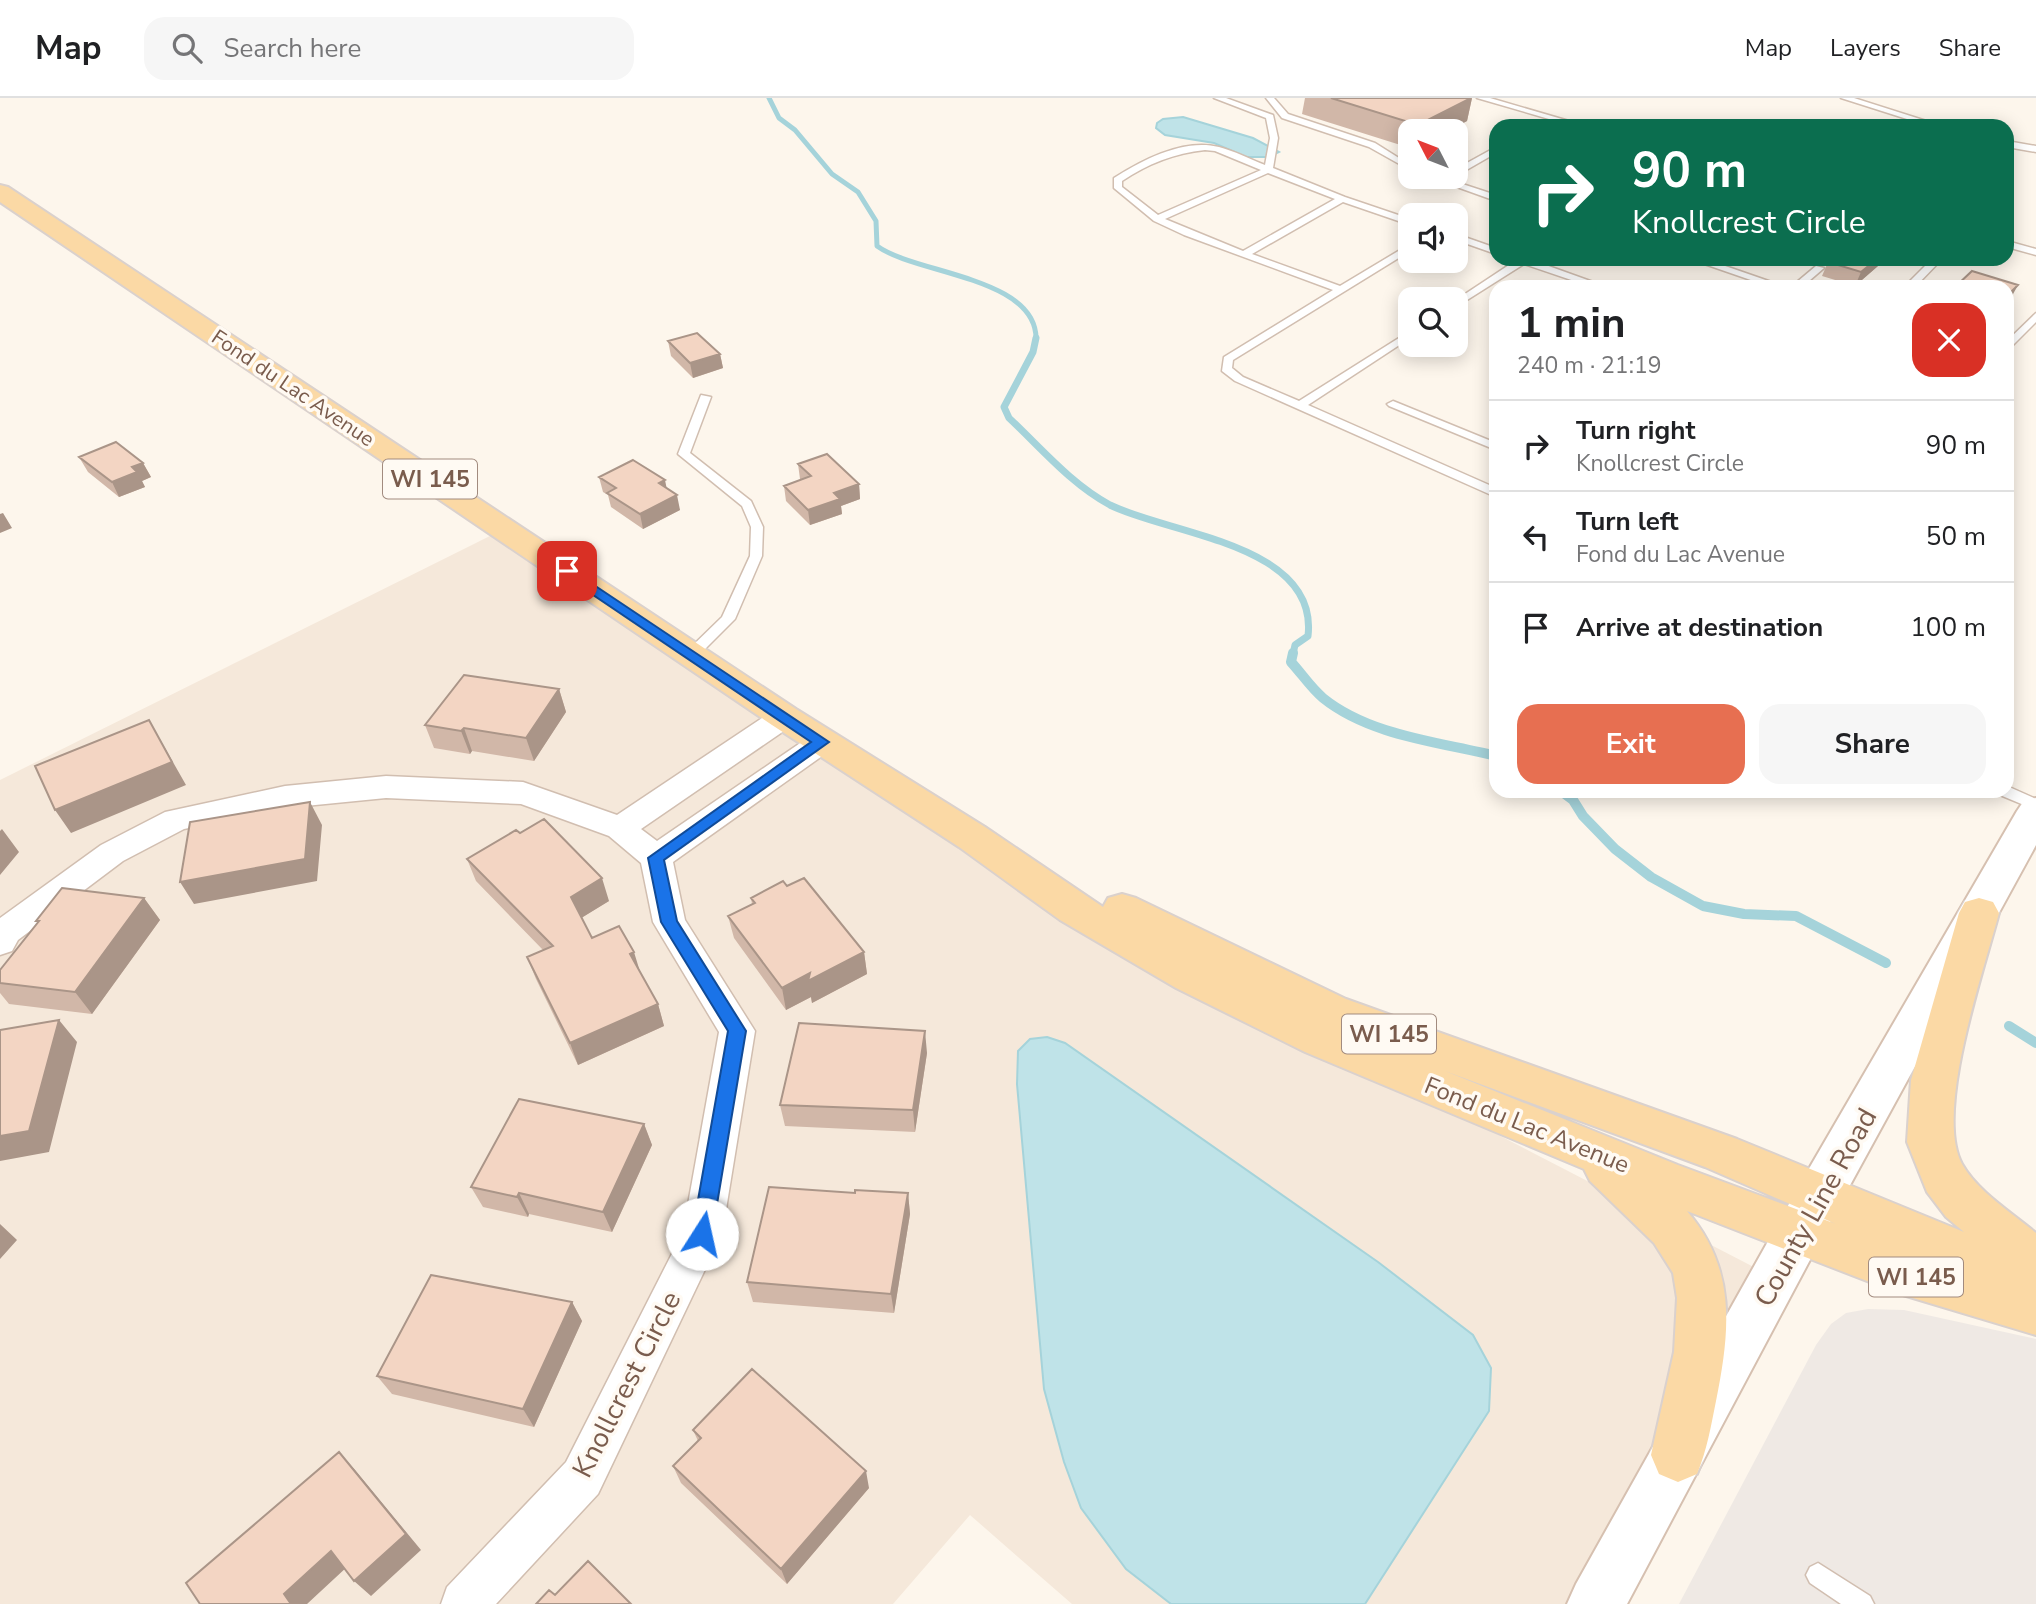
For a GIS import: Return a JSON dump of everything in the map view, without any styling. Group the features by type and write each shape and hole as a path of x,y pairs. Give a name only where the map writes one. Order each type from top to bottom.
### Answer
{"main road":[{"name":"Fond du Lac Avenue","path":"0,192 784,717 972,837 1074,909 1180,970 1266,1014 1589,1151 1810,1214 1949,1250 2036,1277"},
{"name":"Fond du Lac Avenue","path":"972,837 1331,1012 1721,1153 1810,1214 1903,1272 2036,1311"},
{"path":"1979,913 1933,1080 1930,1142 1944,1177 1963,1202 2036,1263"},
{"path":"1589,1151 1668,1225 1689,1251 1702,1285 1703,1325 1678,1455"}],"street":[{"path":"620,828 784,717"},
{"path":"1,939 6,931 112,853 176,820 285,797 386,787 523,793 620,828 656,858 822,742"},
{"name":"County Line Road","path":"1596,1604 2036,811"},
{"name":"Knollcrest Circle","path":"464,1604 582,1478 702,1234 737,1031 669,922 656,858"}],"lane":[{"path":"1218,98 1270,117 1274,138 1269,169"},
{"path":"1270,98 1285,116 1371,145 1398,162"},
{"path":"1481,98 1557,119"},
{"path":"1845,98 1915,119"},
{"path":"2014,145 2036,149"},
{"path":"1341,289 1186,233 1157,219 1118,188 1117,180 1187,148 1203,146 1398,218"},
{"path":"1468,166 1489,154"},
{"path":"1157,219 1269,169"},
{"path":"1468,187 1489,195"},
{"path":"1244,254 1342,199"},
{"path":"1468,241 1489,249"},
{"path":"2014,246 2036,252"},
{"path":"1398,254 1228,359 1226,369 1239,379 1489,487"},
{"path":"1491,280 1512,266"},
{"path":"1539,266 1580,280"},
{"path":"1716,266 1760,280"},
{"path":"1916,280 1930,266"},
{"path":"1804,280 1819,268"},
{"path":"1468,296 1489,282"},
{"path":"2014,340 2036,316"},
{"path":"1300,406 1398,342"},
{"path":"691,655 728,619 756,556 757,527 747,504 684,454 705,397"},
{"path":"1394,404 1489,444"},
{"path":"2014,795 2036,805"},
{"path":"1818,1575 1862,1604"}],"shaded area":[{"path":"504,529 1191,976 1775,1278 1594,1604 1072,1604 970,1515 893,1604 0,1604 0,780"},
{"path":"1868,1309 1904,1310 2036,1339 2036,1604 1679,1604 1816,1345 1831,1324 1846,1313"}],"water":[{"path":"1183,117 1253,138 1279,152 1269,157 1246,157 1214,143 1165,135 1156,128 1157,123 1163,119"},
{"path":"1047,1037 1065,1043 1378,1262 1473,1335 1491,1368 1489,1411 1365,1604 1171,1604 1126,1569 1081,1508 1064,1462 1044,1389 1017,1084 1018,1051 1030,1039"}],"building":[{"path":"1331,98 1471,98 1430,119 1399,119"},
{"path":"1841,266 1868,266 1861,272"},
{"path":"1972,271 2002,280 1962,280"},
{"path":"697,333 720,354 690,363 668,341"},
{"path":"116,442 143,463 132,467 137,472 112,482 79,457"},
{"path":"827,454 859,484 834,493 840,499 808,510 784,486 811,476 798,464"},
{"path":"633,460 665,480 659,483 677,495 640,514 607,493 616,488 599,477"},
{"path":"464,675 559,689 526,738 425,725"},
{"path":"149,720 172,762 55,810 35,766"},
{"path":"310,802 305,859 180,882 190,822"},
{"path":"544,819 602,878 571,897 592,938 619,926 634,952 630,954 658,1004 570,1043 527,957 553,946 467,859 516,830 520,833"},
{"path":"804,878 864,952 808,981 810,973 782,988 728,916 755,903 751,898 783,881 787,886"},
{"path":"62,888 144,898 75,992 0,983 0,970"},
{"path":"59,1020 29,1131 0,1136 0,1030"},
{"path":"799,1023 925,1031 913,1110 780,1105"},
{"path":"519,1099 644,1124 603,1212 519,1193 517,1197 471,1187"},
{"path":"769,1187 855,1193 855,1190 908,1193 891,1294 747,1282"},
{"path":"431,1275 572,1302 523,1409 377,1376"},
{"path":"752,1369 866,1471 781,1569 673,1466 701,1438 693,1430"},
{"path":"339,1452 406,1534 354,1581 331,1551 284,1594 291,1604 200,1604 186,1583"},
{"path":"588,1561 631,1604 536,1604 549,1590 555,1595"}],"waterway":[{"path":"769,98 779,118 795,130 832,174 858,192 876,221 877,246 918,264 997,290 1017,303 1031,319 1036,339"},
{"path":"1036,339 1033,352 1004,407 1009,418 1069,476 1110,505 1235,547 1265,562 1290,581 1305,605 1308,636 1295,645 1293,654"},
{"path":"1293,653 1291,662 1323,698 1342,711 1406,736 1489,754"},
{"path":"1570,798 1583,816 1615,849 1651,877 1703,906 1744,914 1796,916 1886,963"},
{"path":"2009,1026 2036,1043"}],"route":[{"path":"567,571 822,742 656,858 669,922 737,1031 702,1234"}]}
